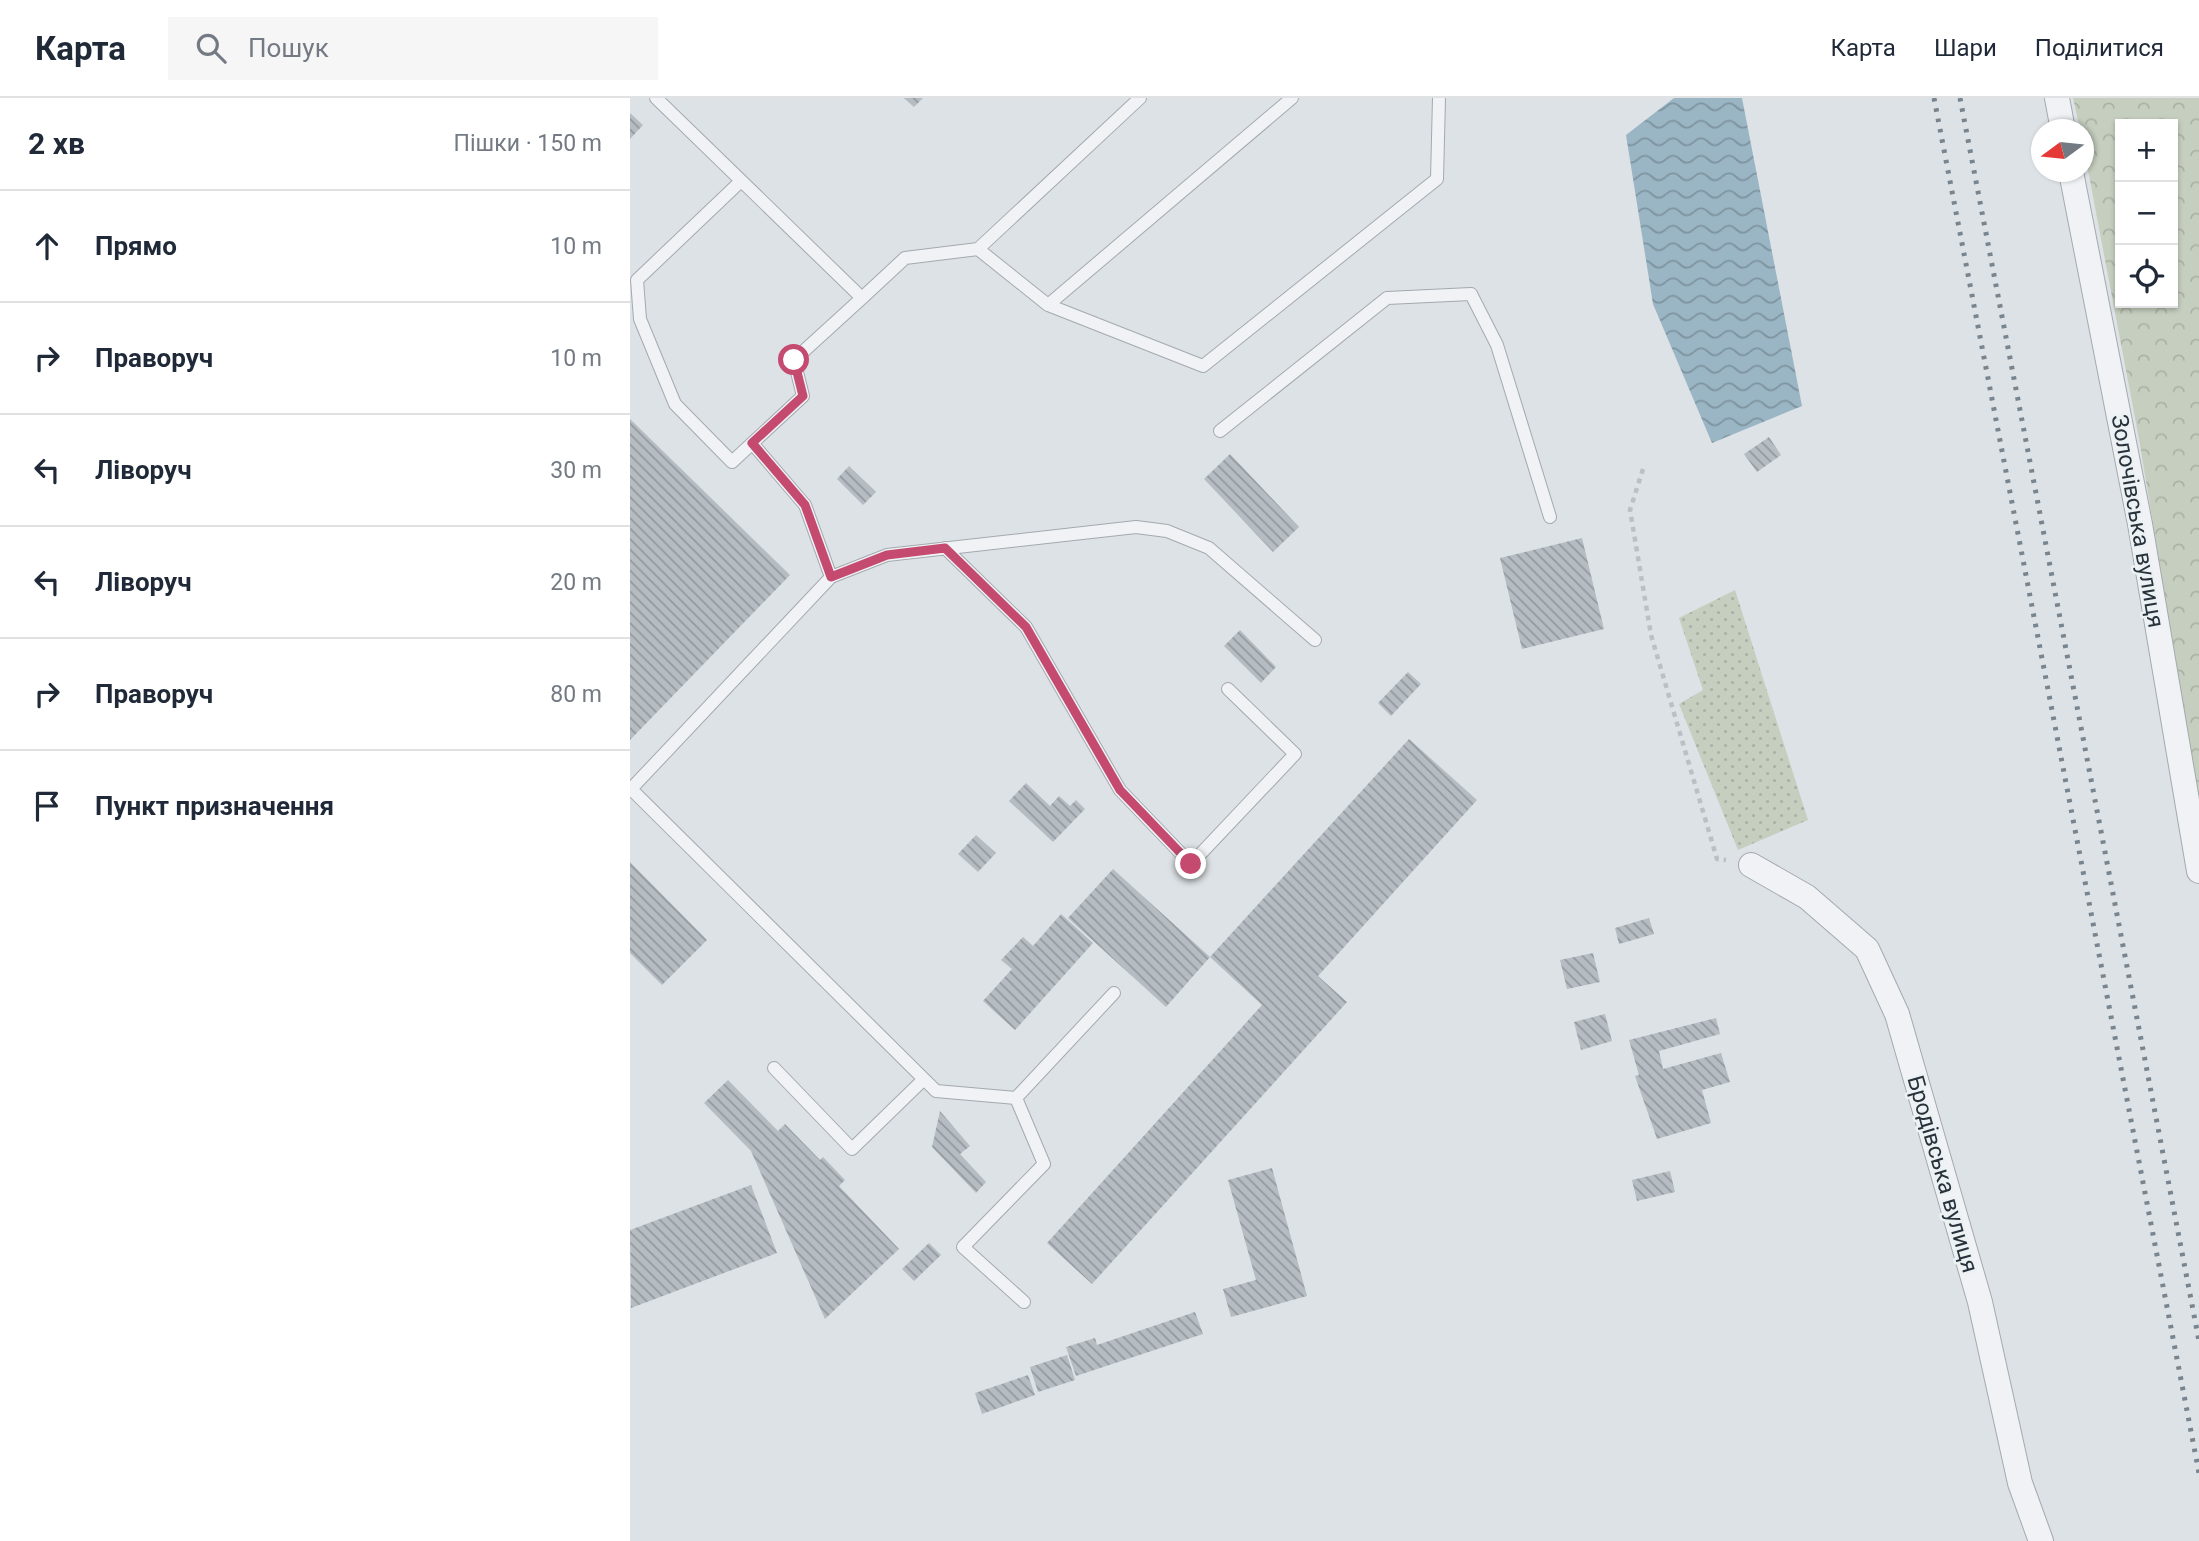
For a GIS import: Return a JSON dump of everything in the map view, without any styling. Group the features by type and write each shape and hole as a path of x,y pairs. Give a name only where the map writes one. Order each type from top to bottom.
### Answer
{"street":[{"path":"2057,98 2061,119"},
{"name":"Золочівська вулиця","path":"2073,182 2140,524 2199,871"},
{"name":"Бродівська вулиця","path":"1751,865 1807,897 1867,949 1897,1014 1980,1302 2020,1483 2041,1541"}],"lane":[{"path":"656,98 862,298"},
{"path":"741,181 637,279 640,319 675,404 732,463 803,396 794,360 905,258 978,249 1140,98"},
{"path":"1048,305 1292,98"},
{"path":"978,249 1048,305 1203,366 1437,179 1438,98"},
{"path":"1220,431 1387,298 1471,294 1497,345 1550,517"},
{"path":"752,443 805,505 831,577"},
{"path":"1016,1098 936,1091 630,788 831,577 887,555 1136,527 1167,531 1209,548 1315,640"},
{"path":"945,548 1026,627 1120,790 1191,864 1295,754 1228,689"},
{"path":"1016,1098 1114,993"},
{"path":"774,1068 852,1149 924,1079"},
{"path":"1016,1098 1044,1164 963,1247 1024,1302"}],"path":[{"path":"1643,469 1630,510 1651,635 1717,859 1751,865"}],"green space":[{"path":"2073,98 2199,98 2199,801 2139,439 2090,182 2094,182 2094,119 2078,119"},
{"path":"1735,590 1808,820 1738,850 1679,704 1703,690 1679,618"}],"water":[{"path":"1674,98 1742,98 1802,406 1712,443 1653,304 1626,135"}],"building":[{"path":"904,98 923,98 914,107"},
{"path":"630,113 643,125 630,139"},
{"path":"630,419 790,575 630,740"},
{"path":"1769,437 1781,455 1757,472 1744,454"},
{"path":"1230,454 1299,527 1273,552 1204,479"},
{"path":"849,466 876,492 863,505 837,479"},
{"path":"1582,538 1604,629 1522,649 1500,558"},
{"path":"1240,630 1276,667 1261,683 1224,646"},
{"path":"1408,672 1421,684 1391,716 1378,703"},
{"path":"1409,739 1477,800 1318,976 1347,1002 1092,1284 1047,1243 1262,1005 1210,957"},
{"path":"1026,783 1050,806 1059,796 1070,806 1076,800 1085,809 1053,842 1009,801"},
{"path":"976,835 996,853 978,872 958,854"},
{"path":"630,862 707,940 662,985 630,953"},
{"path":"1113,869 1210,957 1166,1007 1068,918"},
{"path":"1061,914 1093,943 1015,1030 983,1001 1012,969 1001,960 1023,937 1033,946"},
{"path":"1649,918 1654,934 1619,944 1615,928"},
{"path":"1593,953 1600,982 1567,989 1560,960"},
{"path":"1605,1014 1612,1041 1581,1050 1574,1022"},
{"path":"1716,1018 1720,1034 1659,1051 1663,1069 1721,1053 1730,1082 1702,1090 1711,1123 1657,1139 1635,1076 1639,1075 1629,1040"},
{"path":"728,1080 778,1131 785,1124 820,1160 823,1157 845,1180 839,1186 899,1249 825,1319 751,1151 704,1103"},
{"path":"940,1111 970,1146 960,1154 986,1182 976,1193 932,1147"},
{"path":"1272,1168 1307,1296 1231,1317 1223,1289 1256,1280 1228,1180"},
{"path":"1670,1171 1675,1192 1637,1201 1632,1180"},
{"path":"751,1185 777,1253 631,1308 630,1230"},
{"path":"929,1243 941,1255 914,1281 902,1269"},
{"path":"1195,1312 1203,1334 1076,1376 1066,1347 1095,1338 1097,1345"},
{"path":"1067,1355 1075,1380 1038,1392 1030,1367"},
{"path":"1028,1375 1035,1395 982,1414 975,1393"}],"railway":[{"path":"1934,98 2199,1473"},
{"path":"1960,98 2199,1341"}],"route":[{"path":"794,360 803,396 752,443 805,505 831,577 887,555 945,548 1026,627 1120,790 1191,864"}]}
